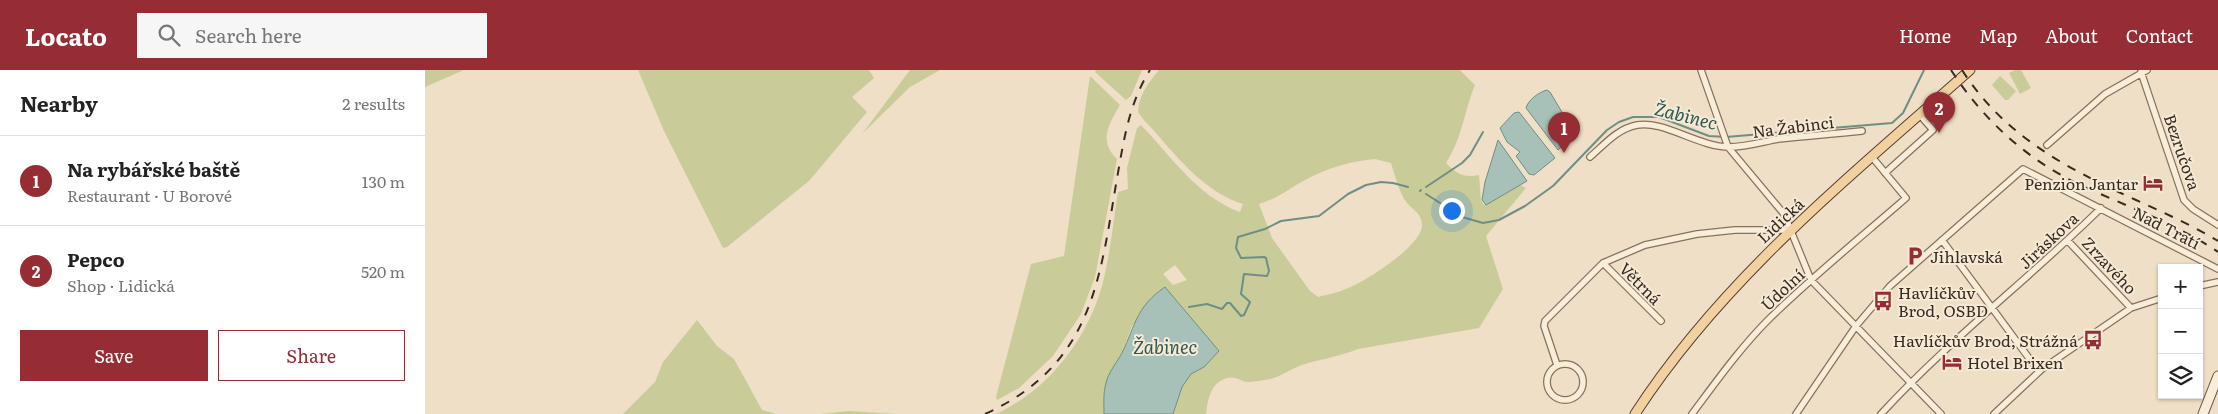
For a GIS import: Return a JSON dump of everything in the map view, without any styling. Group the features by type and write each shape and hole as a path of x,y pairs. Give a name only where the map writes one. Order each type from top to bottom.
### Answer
{"main road":[{"name":"Lidická","path":"1635,414 1678,353 1746,274 1791,230 1969,70"}],"street":[{"path":"1701,70 1728,148 1784,214 1811,280 1941,414"},
{"path":"2047,145 2105,94 2144,71"},
{"name":"Bezručova","path":"2144,71 2184,200 2190,207 2218,225"},
{"path":"1872,157 1885,173 1933,130 1919,114"},
{"name":"Na Žabinci","path":"1590,157 1619,131 1636,125 1648,124 1660,127 1687,138 1728,148 1754,146 1778,140 1862,132"},
{"name":"Nad Tratí","path":"1942,240 2023,169 2218,269"},
{"name":"Údolní","path":"1692,414 1725,370 1768,320 1906,198 1885,173"},
{"name":"Jiráskova","path":"1881,414 1911,382 2101,208"},
{"path":"1557,365 1544,326 1545,321 1603,263 1645,244 1697,234 1735,230 1791,230"},
{"path":"1795,414 1856,326 1894,282 1942,240 2033,365 2042,369"},
{"name":"Zrzavého","path":"2068,240 2131,308"},
{"name":"Větrná","path":"1603,263 1661,321"},
{"path":"2203,285 2218,282"},
{"path":"1994,414 2042,369 2131,308 2158,299"},
{"path":"1571,364 1581,377 1579,393 1571,400 1556,398 1550,390 1549,377 1552,369 1557,365 1571,364"},
{"path":"2203,414 2218,376"}],"green space":[{"path":"425,70 464,70 425,87"},
{"path":"638,70 869,70 874,78 852,97 867,112 809,181 727,247 723,248 664,131"},
{"path":"910,70 940,70 910,87 862,134"},
{"path":"1096,70 1142,70 1131,96 1126,100 1095,72"},
{"path":"1159,70 1460,70 1475,85 1456,144 1446,163 1461,174 1469,176 1479,175 1481,201 1484,205 1520,185 1526,188 1486,236 1503,289 1479,328 1358,349 1299,366 1270,379 1247,382 1233,377 1226,378 1214,387 1206,414 1173,414 1182,387 1191,374 1204,367 1219,351 1165,287 1132,326 1123,350 1106,383 1104,414 996,414 1032,392 1048,377 1062,362 1086,326 1105,275 1118,192 1128,189 1127,168 1137,128 1141,125 1198,186 1225,205 1240,212 1243,204 1218,192 1195,175 1138,112 1142,95","holes":["1375,159 1391,163 1404,199 1420,217 1422,224 1420,232 1415,241 1406,250 1373,275 1346,289 1318,297 1310,291 1272,238 1259,204 1279,196 1307,179 1323,172 1348,163","1175,265 1187,280 1173,285 1163,274"]},
{"path":"2021,70 2031,88 2020,94 2009,73"},
{"path":"1090,76 1120,105 1107,132 1108,146 1117,159 1095,277 1081,314 1053,356 1019,388 997,400 996,397 1031,264 1064,256"},
{"path":"2000,76 2016,91 2008,100 2005,100 1992,85"},
{"path":"697,320 717,346 734,359 762,410 777,414 623,414 655,382 663,362"},
{"path":"849,411 897,414 820,414"}],"water":[{"path":"1547,90 1575,134 1558,150 1526,108 1534,97"},
{"path":"1519,112 1555,158 1534,175 1529,174 1516,156 1520,152 1507,142 1500,128 1514,113"},
{"path":"1498,140 1527,181 1486,205 1482,200 1485,182"},
{"name":"Žabinec","path":"1165,287 1219,351 1204,367 1191,374 1182,387 1173,414 1104,414 1104,391 1109,375 1122,353 1142,309 1155,294"}],"waterway":[{"name":"Žabinec","path":"1426,194 1462,217 1483,223 1499,220 1525,206 1553,186 1607,130 1619,122 1633,117 1659,117 1709,136 1726,137 1892,123 1903,113 1924,70"},
{"path":"1426,187 1462,163 1470,155 1483,132"},
{"name":"Žabinec","path":"1189,307 1207,304 1222,309 1227,303 1230,303 1241,316 1244,315 1250,302 1241,294 1244,274 1267,276 1269,271 1266,258 1264,257 1241,258 1236,248 1238,237 1265,229 1281,221 1319,216 1348,194 1366,185 1381,182 1408,187"}],"railway":[{"path":"985,414 1022,393 1051,369 1072,341 1087,311 1098,278 1106,243 1126,129 1133,105 1150,70"},
{"path":"1951,70 1963,88 1990,120 2021,148 2055,172 2166,223 2218,252"},
{"path":"1962,70 1997,114 2039,148 2086,176 2188,224 2218,241"}],"place":[{"name":"Pepco","path":"1939,133"},
{"name":"Na rybářské baště","path":"1564,153"},
{"name":"Penzion Jantar","path":"2153,183"},
{"name":"Jihlavská","path":"1915,256"},
{"name":"Havlíčkův Brod, OSBD","path":"1883,301"},
{"name":"Havlíčkův Brod, Strážná","path":"2093,340"},
{"name":"Hotel Brixen","path":"1952,362"}]}
